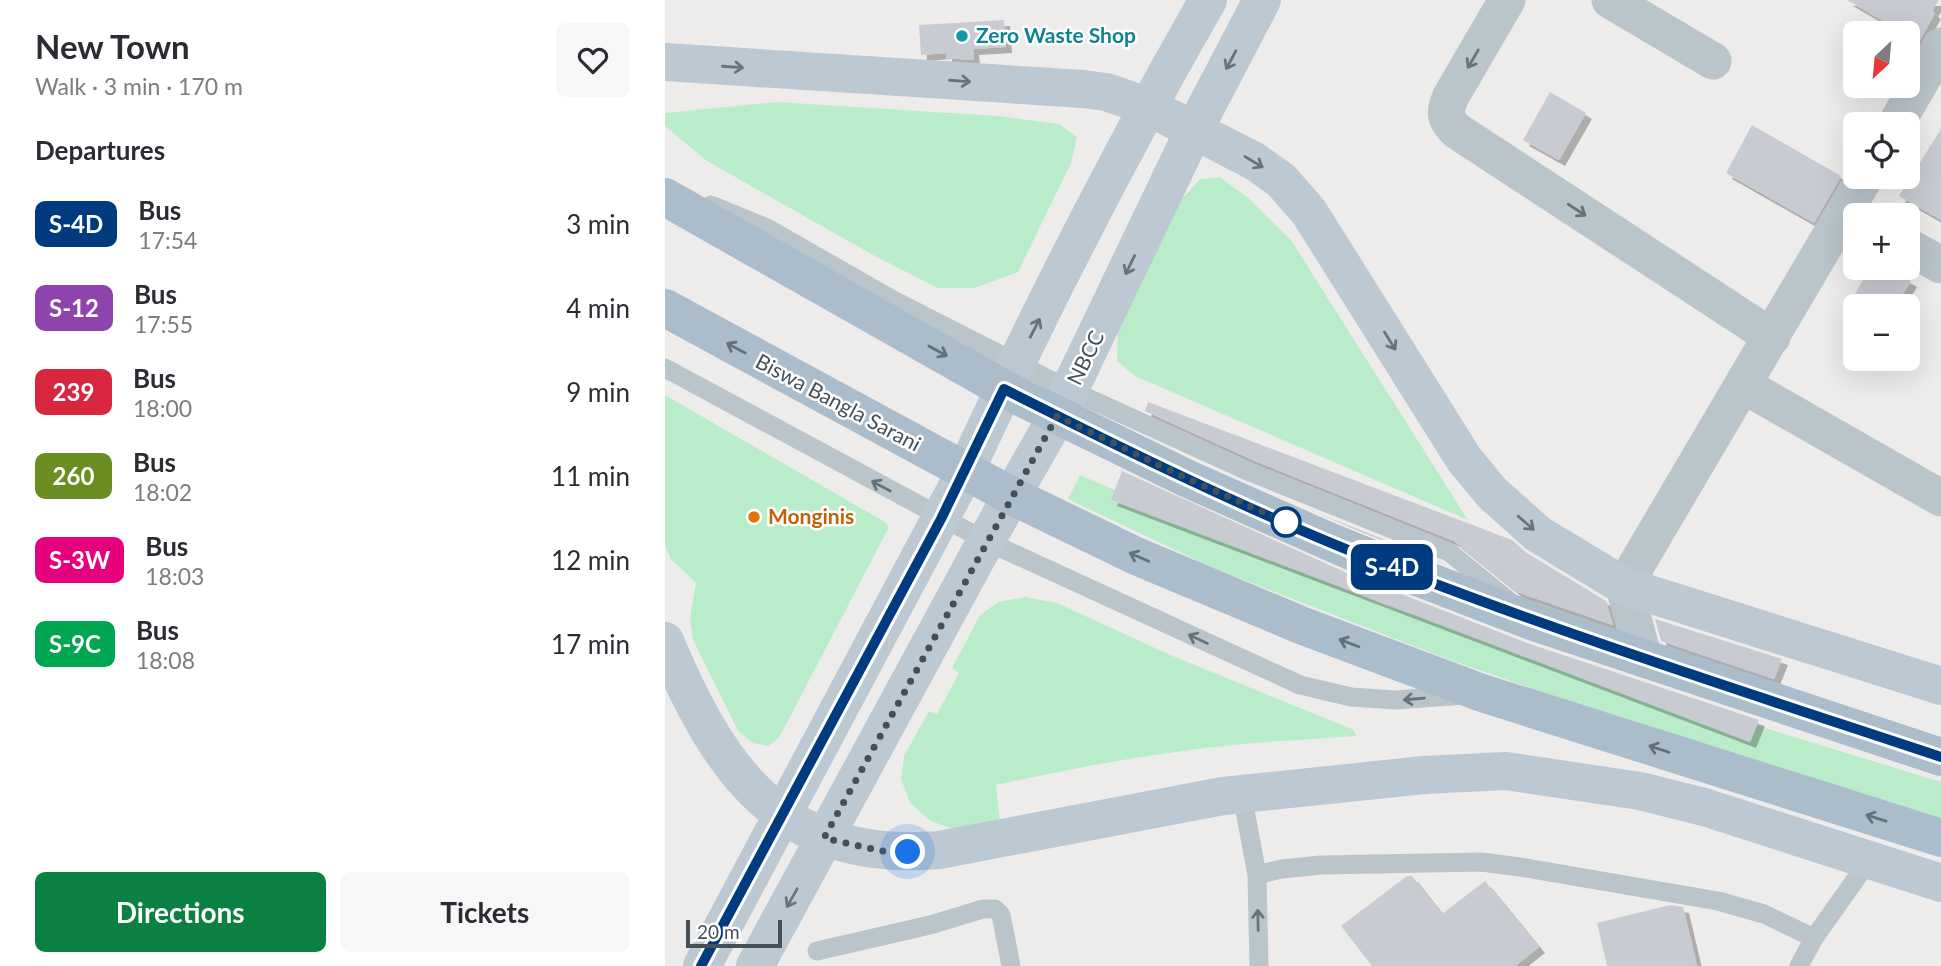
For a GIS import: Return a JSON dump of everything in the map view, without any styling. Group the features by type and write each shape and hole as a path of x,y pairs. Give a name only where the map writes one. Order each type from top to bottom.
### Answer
{"main road":[{"path":"665,197 1064,403 1186,478 1355,553 1534,622 1941,757"},
{"name":"Biswa Bangla Sarani","path":"665,308 1012,496 1136,556 1303,626 1482,693 1941,838"}],"street":[{"path":"702,966 941,519 1147,106 1208,0"},
{"name":"NBCC","path":"755,966 1064,403 1195,130 1262,0"},
{"path":"1507,0 1451,96 1445,109 1447,122 1772,337"},
{"path":"1610,0 1713,61"},
{"path":"1903,112 1941,46"},
{"path":"665,62 1083,89 1105,92 1147,106 1254,161 1281,180 1309,212 1464,459 1492,493 1538,534 1624,586 1941,686"},
{"path":"1644,659 1624,586 1772,337 1843,225"},
{"path":"1920,253 1941,265"},
{"path":"1743,385 1941,498"},
{"path":"665,641 694,704 739,776 781,816 824,838 882,851 939,850 1088,820 1242,794 1424,775 1506,771 1640,791 1705,807 1941,883"}],"lane":[{"path":"665,187 767,228 893,300 1011,377"},
{"path":"665,368 941,519 1300,685 1350,697 1396,700 1482,693"},
{"path":"1242,794 1257,875 1259,966"},
{"path":"1799,966 1814,937 1870,859"},
{"path":"1257,875 1281,869 1321,865 1482,862 1520,866 1718,901 1764,914 1814,937"},
{"path":"817,951 930,925 983,909 995,909 1002,915 1011,966"}],"green space":[{"path":"777,102 998,116 1059,124 1077,137 1071,163 1018,272 975,288 938,288 873,255 707,161 665,126 665,113"},
{"path":"1220,177 1248,198 1291,240 1468,520 1135,376 1117,361 1118,326 1181,200 1200,179"},
{"path":"665,395 885,522 889,527 779,738 768,746 753,743 738,731 693,640 690,618 696,583 671,559 665,546"},
{"path":"1080,475 1384,605 1690,705 1941,782 1941,823 1690,744 1442,657 1213,568 1068,499"},
{"path":"1025,597 1057,603 1168,654 1354,730 1356,736 1203,748 1055,773 996,785 1000,822 958,831 931,821 910,803 901,779 904,756 929,711 937,714 959,673 952,668 980,615 998,602"}],"building":[{"path":"1847,0 1939,0 1920,40 1920,21 1883,21"},
{"name":"Zero Waste Shop","path":"1004,20 1006,47 973,49 974,60 946,58 946,53 921,55 919,25"},
{"path":"1550,92 1586,113 1559,160 1523,140"},
{"path":"1752,125 1841,176 1814,223 1726,173"},
{"path":"1941,129 1941,220 1920,208 1920,203 1911,203 1899,196 1903,189 1920,189 1920,162"},
{"path":"1863,280 1911,281 1903,294 1855,294"},
{"path":"1148,402 1512,540 1527,553 1606,601 1613,625 1517,592 1454,541 1255,461 1145,411"},
{"path":"1122,471 1347,573 1527,643 1759,720 1750,742 1111,500"},
{"path":"1315,512 1443,563 1444,564 1363,533"},
{"path":"1655,619 1782,659 1774,679 1661,641"},
{"path":"1407,876 1412,876 1442,914 1485,881 1539,947 1515,966 1372,966 1341,926"},
{"path":"1670,905 1683,907 1697,966 1607,966 1597,923"}],"bus line":[{"name":"S-4D","path":"701,966 941,519 1004,389 1186,478 1355,553 1534,622 1941,757"}],"place":[{"name":"Zero Waste Shop","path":"962,36"},
{"name":"Monginis","path":"754,517"}],"route":[{"path":"908,852 882,851 824,838 1057,416 1286,522"}]}
